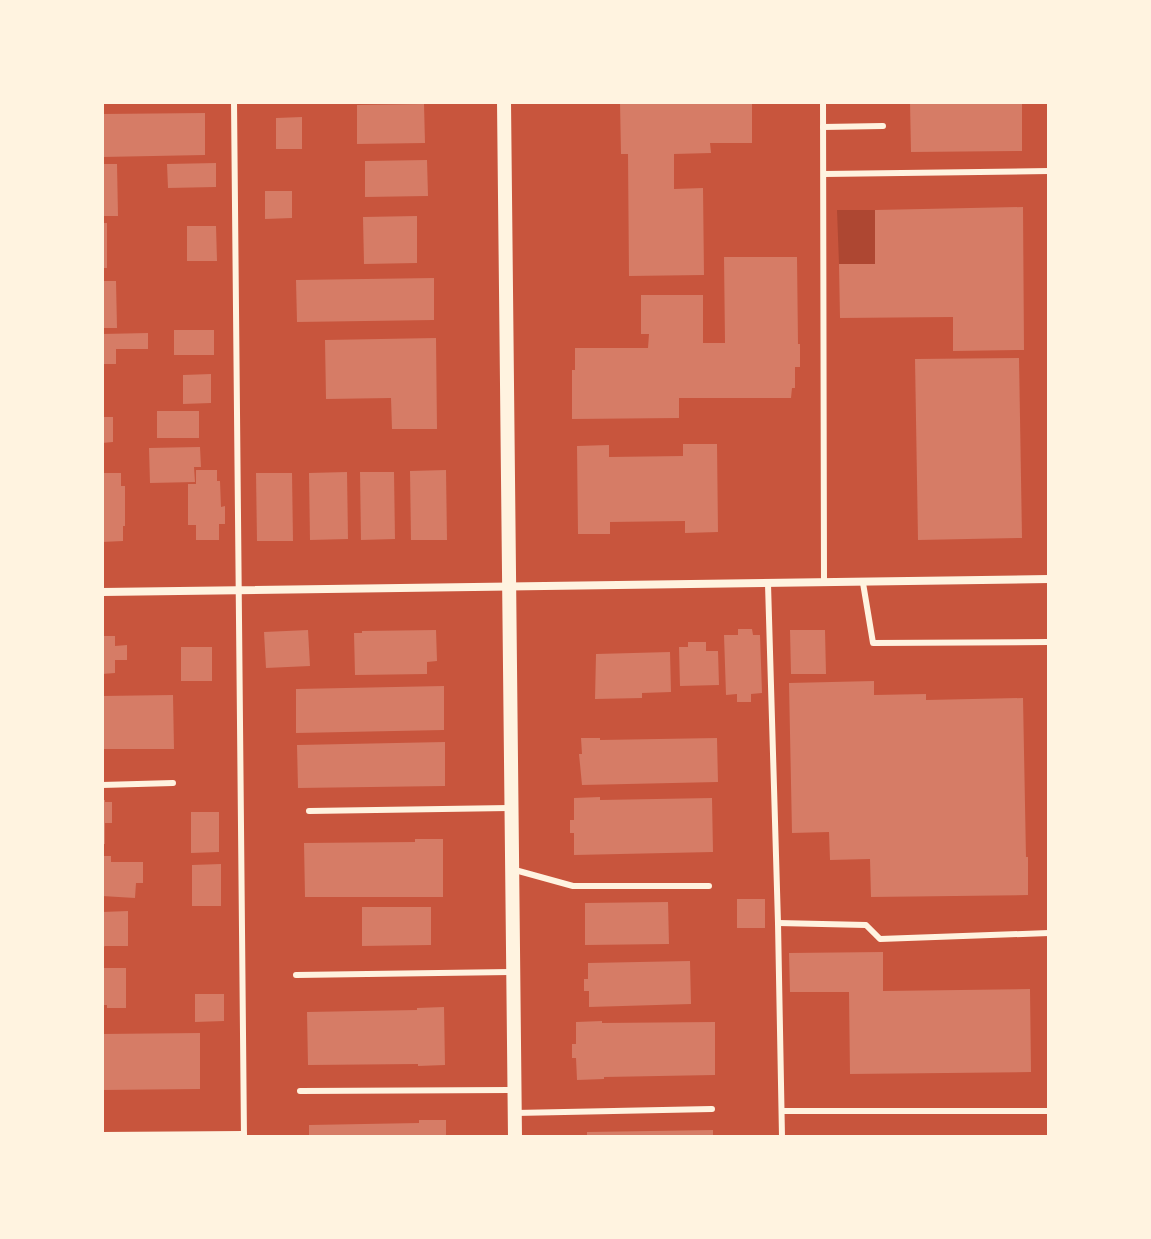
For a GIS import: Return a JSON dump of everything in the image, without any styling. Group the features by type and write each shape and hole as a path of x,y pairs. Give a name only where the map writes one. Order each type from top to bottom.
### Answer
{"street":[{"path":"504,102 515,1137"},
{"path":"102,592 1049,579"}],"lane":[{"path":"102,1135 244,1136 234,102"},
{"path":"823,102 824,583"},
{"path":"823,127 883,126"},
{"path":"824,174 1049,171"},
{"path":"863,583 873,643 1049,642"},
{"path":"768,584 782,1137"},
{"path":"102,785 173,783"},
{"path":"309,811 513,807"},
{"path":"513,870 573,886 709,886"},
{"path":"778,923 866,925 880,939 1049,933"},
{"path":"296,975 514,972"},
{"path":"300,1091 515,1090"},
{"path":"515,1113 712,1109"},
{"path":"782,1111 1049,1111"}],"shaded area":[{"path":"837,210 875,210 875,264 839,264"}],"building":[{"path":"620,102 752,102 752,143 710,143 711,153 674,154 674,189 703,188 704,275 629,276 628,154 621,154"},
{"path":"910,102 1022,102 1022,151 911,152"},
{"path":"424,104 425,143 357,144 357,105"},
{"path":"205,113 205,155 102,157 102,114"},
{"path":"302,117 302,149 276,149 276,118"},
{"path":"427,160 428,196 365,197 365,161"},
{"path":"216,163 216,187 168,188 167,164"},
{"path":"102,164 117,164 118,216 102,216"},
{"path":"265,191 292,191 292,218 265,219"},
{"path":"1023,207 1024,350 953,351 953,317 840,318 839,264 875,264 875,210"},
{"path":"417,216 417,263 364,264 363,217"},
{"path":"102,223 107,223 107,268 102,268"},
{"path":"187,226 216,226 217,261 187,261"},
{"path":"724,257 797,257 800,367 795,367 795,388 792,388 791,398 679,398 679,418 572,419 575,348 648,348 649,334 641,334 641,295 703,295 703,343 725,343"},
{"path":"434,278 434,320 297,322 296,280"},
{"path":"102,281 116,281 117,328 102,328"},
{"path":"174,330 214,330 214,355 174,355"},
{"path":"148,333 148,349 116,349 116,364 102,364 102,334"},
{"path":"436,338 437,429 392,429 391,398 326,399 325,340"},
{"path":"1019,358 1022,538 918,540 915,359"},
{"path":"211,374 211,403 183,404 183,375"},
{"path":"157,411 199,411 199,438 157,438"},
{"path":"102,417 113,417 113,442 102,443"},
{"path":"683,444 717,444 718,532 685,533 685,521 610,522 610,534 578,534 577,446 609,445 609,457 683,456"},
{"path":"200,447 201,467 194,467 195,482 150,483 149,448"},
{"path":"196,470 217,470 221,507 225,506 225,524 219,524 219,540 196,540 196,525 188,525 188,484 196,484"},
{"path":"446,470 447,540 411,540 410,471"},
{"path":"347,472 348,539 310,540 309,473"},
{"path":"360,472 394,472 395,539 361,540"},
{"path":"102,473 121,473 121,486 125,486 123,541 102,542"},
{"path":"256,473 292,473 293,541 257,541"},
{"path":"738,629 752,629 753,635 760,635 762,693 751,694 751,702 737,702 737,694 726,695 724,635 738,635"},
{"path":"308,630 310,666 266,668 264,632"},
{"path":"436,630 437,661 427,662 427,674 355,675 354,633"},
{"path":"790,630 825,630 826,674 791,674"},
{"path":"102,636 115,636 115,646 127,645 127,660 115,660 115,673 102,674"},
{"path":"688,642 706,642 706,651 718,651 719,685 680,686 679,647 688,647"},
{"path":"181,647 212,647 212,681 181,681"},
{"path":"670,652 671,692 642,693 642,698 595,699 596,654"},
{"path":"874,681 874,695 926,694 926,700 1023,698 1028,895 871,897 870,859 830,860 829,832 792,833 789,683"},
{"path":"444,686 444,730 296,733 296,689"},
{"path":"173,695 174,749 102,749 102,696"},
{"path":"581,738 717,738 718,782 582,785"},
{"path":"445,742 445,786 298,788 297,745"},
{"path":"600,797 600,800 712,798 713,852 574,855 574,833 570,833 570,820 574,820 574,798"},
{"path":"102,800 112,802 112,823 105,823 105,844 102,844"},
{"path":"191,812 219,812 219,852 191,853"},
{"path":"415,839 443,839 443,897 305,897 304,843 415,842"},
{"path":"102,856 111,856 111,862 143,862 143,883 136,883 135,898 102,896"},
{"path":"221,864 221,906 192,906 192,865"},
{"path":"737,899 765,899 765,928 737,928"},
{"path":"668,902 669,944 585,945 585,903"},
{"path":"362,907 431,907 431,945 362,946"},
{"path":"128,911 128,946 102,948 102,912"},
{"path":"883,952 883,991 1030,989 1031,1072 850,1074 849,992 790,992 789,953"},
{"path":"690,961 691,1004 589,1007 589,991 584,991 588,963"},
{"path":"102,968 126,968 126,1008 102,1005"},
{"path":"195,994 224,994 224,1021 195,1022"},
{"path":"444,1007 445,1065 308,1065 307,1012"},
{"path":"576,1022 715,1022 715,1075 577,1080 576,1058 572,1058 572,1044 576,1044"},
{"path":"200,1033 200,1089 102,1090 102,1034"},
{"path":"419,1120 446,1120 446,1137 309,1137 309,1125 419,1123"},
{"path":"713,1130 713,1137 587,1137 587,1132"}]}
